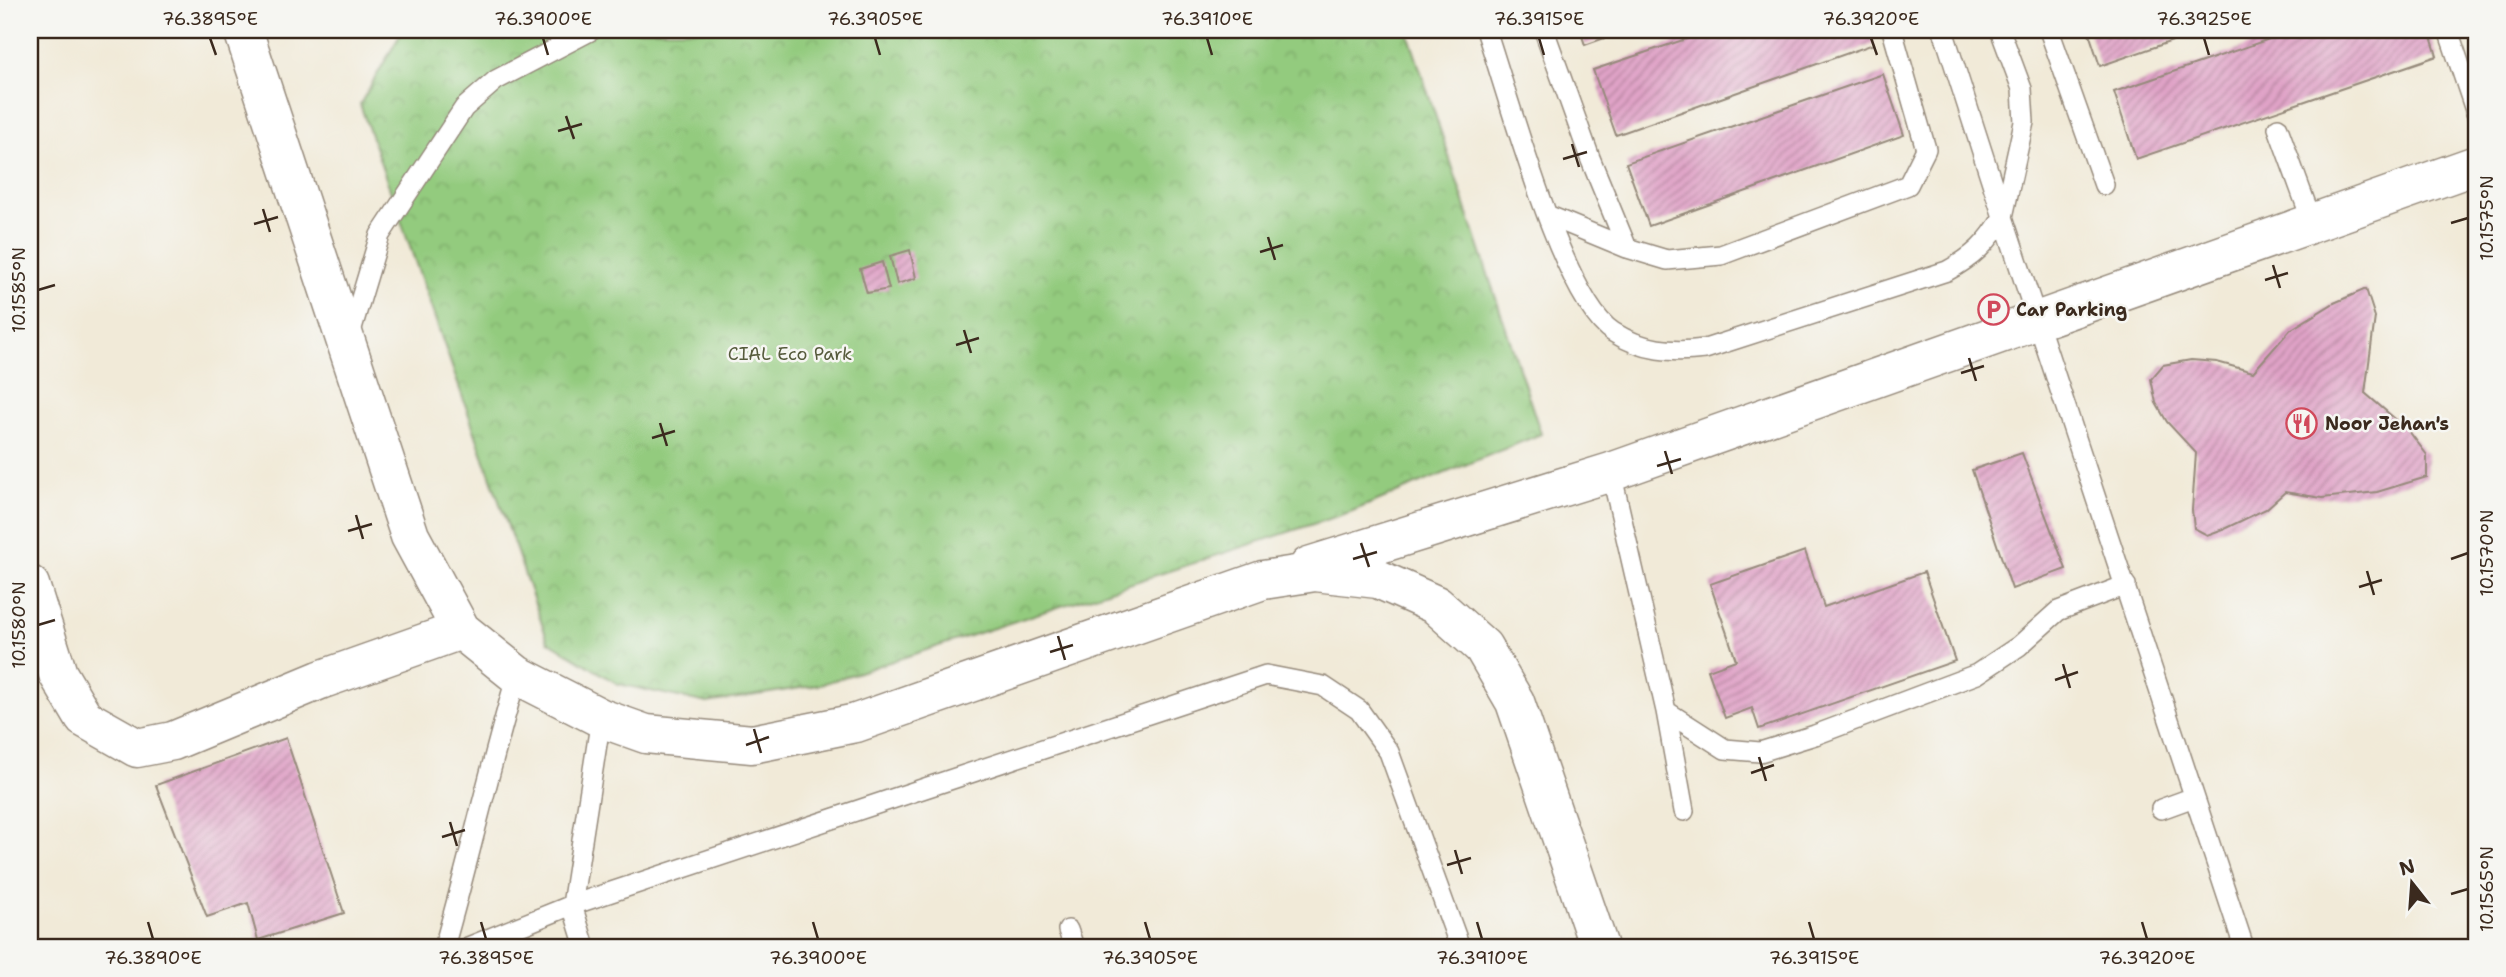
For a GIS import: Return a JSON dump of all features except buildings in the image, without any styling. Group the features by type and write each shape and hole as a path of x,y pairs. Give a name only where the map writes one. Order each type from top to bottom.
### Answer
{"street":[{"path":"243,30 410,536 461,630 517,675 601,718 646,734 752,744 856,723 1263,580 1611,472 2476,165"},
{"path":"1263,580 1315,572 1378,579 1436,605 1483,647 1515,702 1599,947"},
{"path":"30,585 58,674 84,718 137,748 173,741 320,680 461,630"}],"lane":[{"path":"347,346 380,236 464,108 496,80 592,30"},
{"path":"1486,30 1548,215 1573,280 1589,309 1611,331 1641,346 1672,353 1705,349 1947,271 1972,258 1991,238 2003,218 2024,122 2022,89 2000,30"},
{"path":"1544,30 1590,158 1627,248"},
{"path":"1548,215 1627,248 1667,260 1721,255 1908,185 1927,149 1892,30"},
{"path":"1943,30 2126,585 2143,647 2244,947"},
{"path":"2049,30 2104,185"},
{"path":"2448,30 2476,113"},
{"path":"2278,128 2313,224"},
{"path":"1611,472 1666,710 1684,811"},
{"path":"1666,710 1718,746 1760,752 1815,735 1977,674 2020,646 2058,611 2126,585"},
{"path":"444,947 470,856 488,772 517,675"},
{"path":"468,947 572,905 1266,675 1323,686 1359,710 1390,752 1460,947"},
{"path":"585,947 572,905 601,718"},
{"path":"2161,809 2194,797"}],"green space":[{"name":"CIAL Eco Park","path":"403,30 1407,30 1541,434 1350,512 819,685 707,703 618,684 548,641 360,104"}],"place":[{"name":"Car Parking","path":"1993,310"},
{"name":"Noor Jehan's","path":"2302,424"}]}
